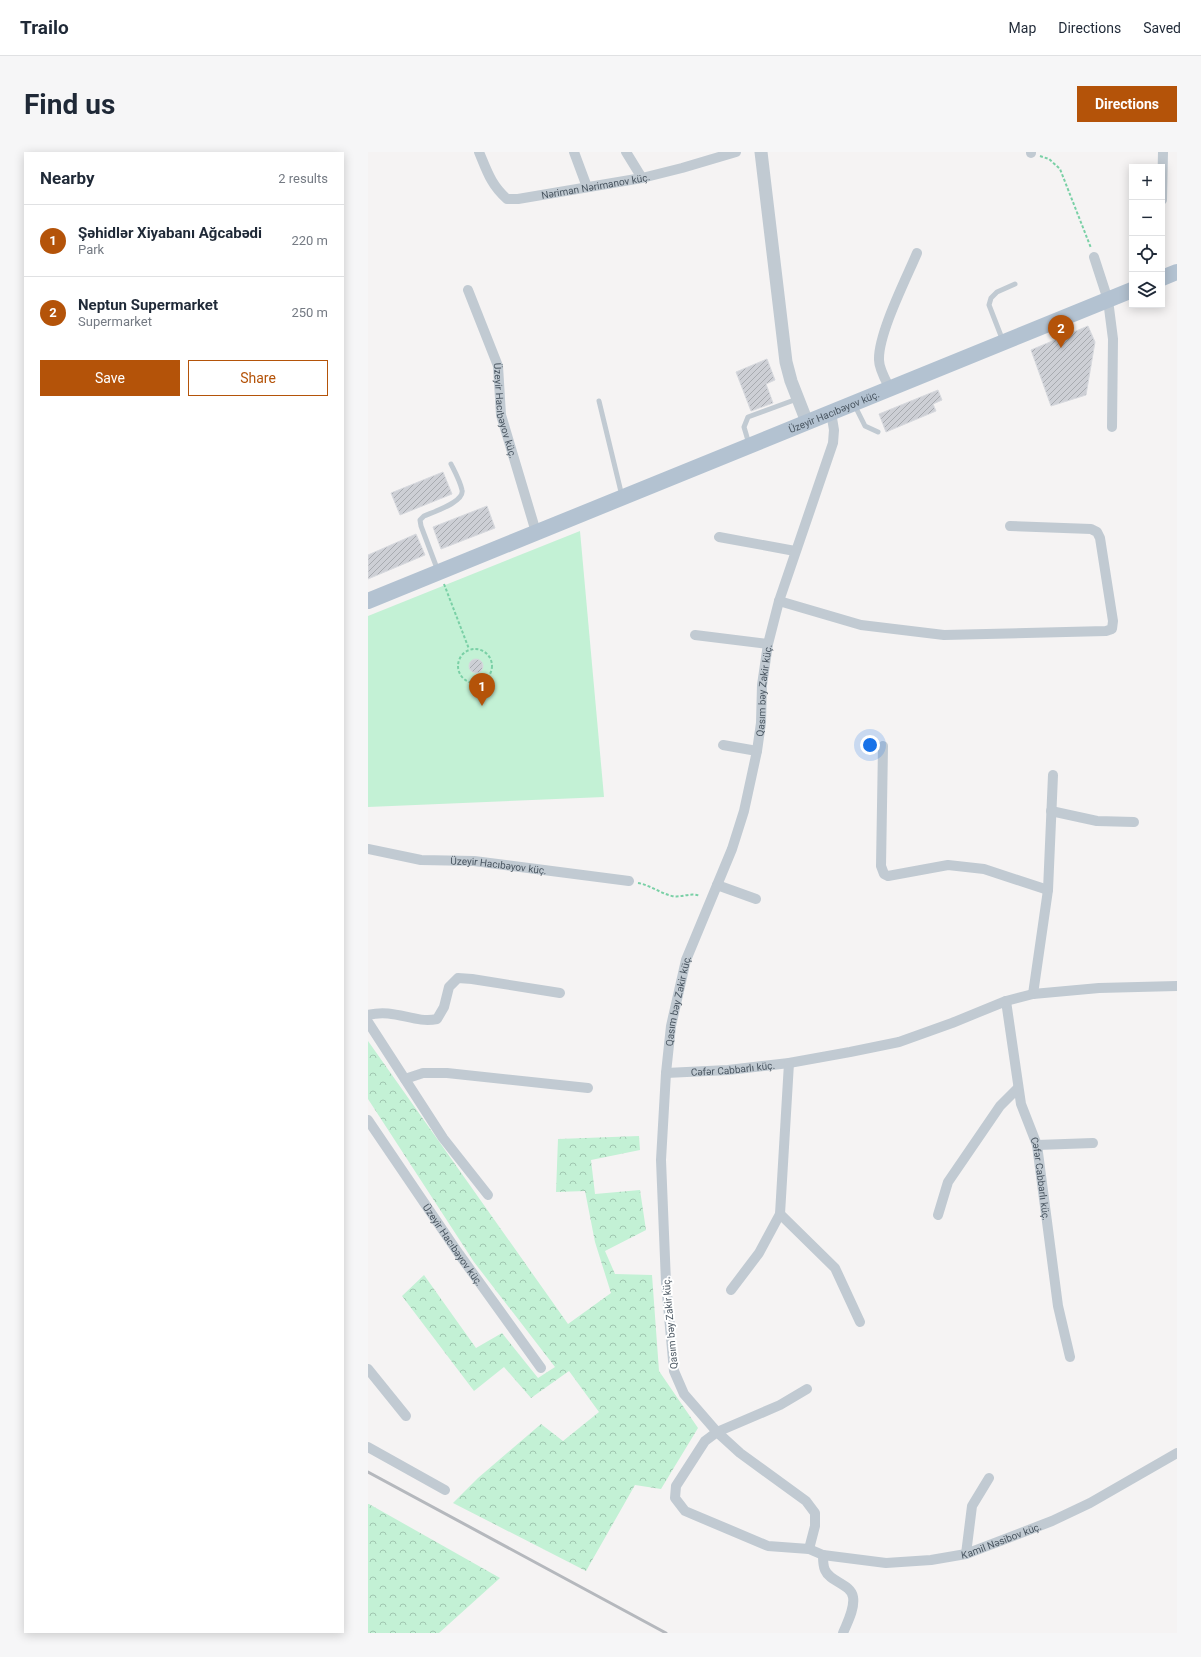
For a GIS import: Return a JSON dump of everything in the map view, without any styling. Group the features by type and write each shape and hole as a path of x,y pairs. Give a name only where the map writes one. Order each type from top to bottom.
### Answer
{"main road":[{"path":"1165,277 1177,272"},
{"name":"Üzeyir Hacıbəyov küç.","path":"368,601 1129,291"}],"street":[{"name":"Nəriman Nərimanov küç.","path":"479,152 491,183 507,199 518,199 642,178 736,152"},
{"path":"574,152 587,187"},
{"path":"626,152 642,178"},
{"path":"761,152 786,362 797,399 807,422"},
{"path":"1163,152 1163,164"},
{"path":"890,389 878,362 880,346 918,253"},
{"path":"1094,257 1108,300 1113,339 1112,427"},
{"name":"Üzeyir Hacıbəyov küç.","path":"468,290 498,366 501,415 536,532"},
{"name":"Qasım bəy Zakir küç.","path":"810,1549 815,1526 815,1513 806,1501 740,1453 717,1432 684,1394 674,1371 666,1283 661,1160 666,1073 671,1026 686,960 732,849 744,811 757,751 761,723 762,686 768,644 779,601 795,551 833,443 834,430 831,412"},
{"path":"779,601 861,625 944,635 1106,631 1112,629 1113,621 1100,538 1097,532 1091,529 1010,526"},
{"path":"719,537 795,551"},
{"path":"695,635 768,644"},
{"path":"723,745 757,751"},
{"path":"883,746 881,866 884,874 888,876 948,865 984,869 1048,890"},
{"path":"1033,994 1048,890 1053,775"},
{"path":"1051,811 1097,821 1134,822"},
{"name":"Üzeyir Hacıbəyov küç.","path":"368,850 421,860 474,861 630,881"},
{"path":"717,885 756,899"},
{"path":"368,1015 377,1013 395,1013 427,1021 437,1019 444,1007 449,987 458,978 560,993"},
{"name":"Cəfər Cabbarlı küç.","path":"666,1073 728,1070 789,1063 899,1042 952,1023 1006,1001 1033,994 1100,988 1177,986"},
{"name":"Cəfər Cabbarlı küç.","path":"1006,1001 1021,1104 1036,1145 1058,1306 1070,1357"},
{"path":"368,1022 442,1138 488,1195"},
{"path":"731,1290 759,1252 780,1214 789,1063"},
{"path":"405,1079 423,1074 447,1073 588,1088"},
{"path":"938,1215 948,1182 1000,1106 1018,1088"},
{"name":"Üzeyir Hacıbəyov küç.","path":"368,1120 459,1254 541,1368"},
{"path":"1036,1145 1093,1143"},
{"path":"780,1214 835,1268 860,1322"},
{"path":"368,1369 406,1416"},
{"path":"807,1389 780,1405 717,1432 706,1441 676,1486 675,1498 685,1511 768,1546 810,1549"},
{"path":"368,1447 445,1490"},
{"name":"Kamil Nəsibov küç.","path":"810,1549 823,1555 886,1563 931,1560 966,1554 1052,1521 1090,1503 1177,1453"},
{"path":"966,1554 972,1506 989,1478"},
{"path":"823,1555 824,1568 828,1576 849,1590 853,1596 853,1606 843,1633"}],"lane":[{"path":"1003,342 988,305 991,298 997,292 1015,284"},
{"path":"750,446 744,427 748,417 797,399"},
{"path":"599,401 622,497"},
{"path":"854,403 862,424 878,432"},
{"path":"439,572 420,526 420,520 424,516 458,500 462,496 462,490 451,464"}],"path":[{"path":"1031,152 1048,158 1060,169 1094,257"},
{"path":"439,572 469,650"},
{"path":"479,649 488,654 491,659 492,664 490,674 483,681 473,683 468,682 458,670 461,656 469,650 479,649"},
{"path":"630,881 641,883 671,896 679,897 694,894 711,900"}],"green space":[{"path":"580,531 604,797 368,807 368,616"},
{"path":"368,1041 568,1324 611,1293 595,1242 585,1191 556,1192 558,1139 639,1136 640,1150 591,1160 595,1194 640,1190 646,1230 605,1251 615,1274 652,1275 659,1371 698,1428 661,1489 635,1485 586,1571 453,1503 478,1478 541,1424 563,1441 599,1412 569,1371 531,1398 504,1367 474,1391 402,1296 424,1275 476,1348 502,1333 538,1378 555,1367 474,1262 368,1099"},
{"path":"368,1504 500,1578 439,1633 368,1633"}],"building":[{"path":"1088,326 1095,342 1086,395 1051,406 1031,350"},
{"path":"767,359 775,380 766,384 773,403 751,411 736,372"},
{"path":"938,390 942,400 933,404 936,411 886,432 879,414"},
{"path":"443,472 452,494 400,515 391,493"},
{"path":"487,506 495,528 441,549 433,527"},
{"path":"416,534 425,555 368,579 368,555"},
{"path":"473,659 479,659 483,663 483,669 479,673 473,673 469,669 469,663"}],"railway":[{"path":"368,1472 666,1633"}],"place":[{"name":"Neptun Supermarket","path":"1061,348"},
{"name":"Şəhidlər Xiyabanı Ağcabədi","path":"482,706"}]}
